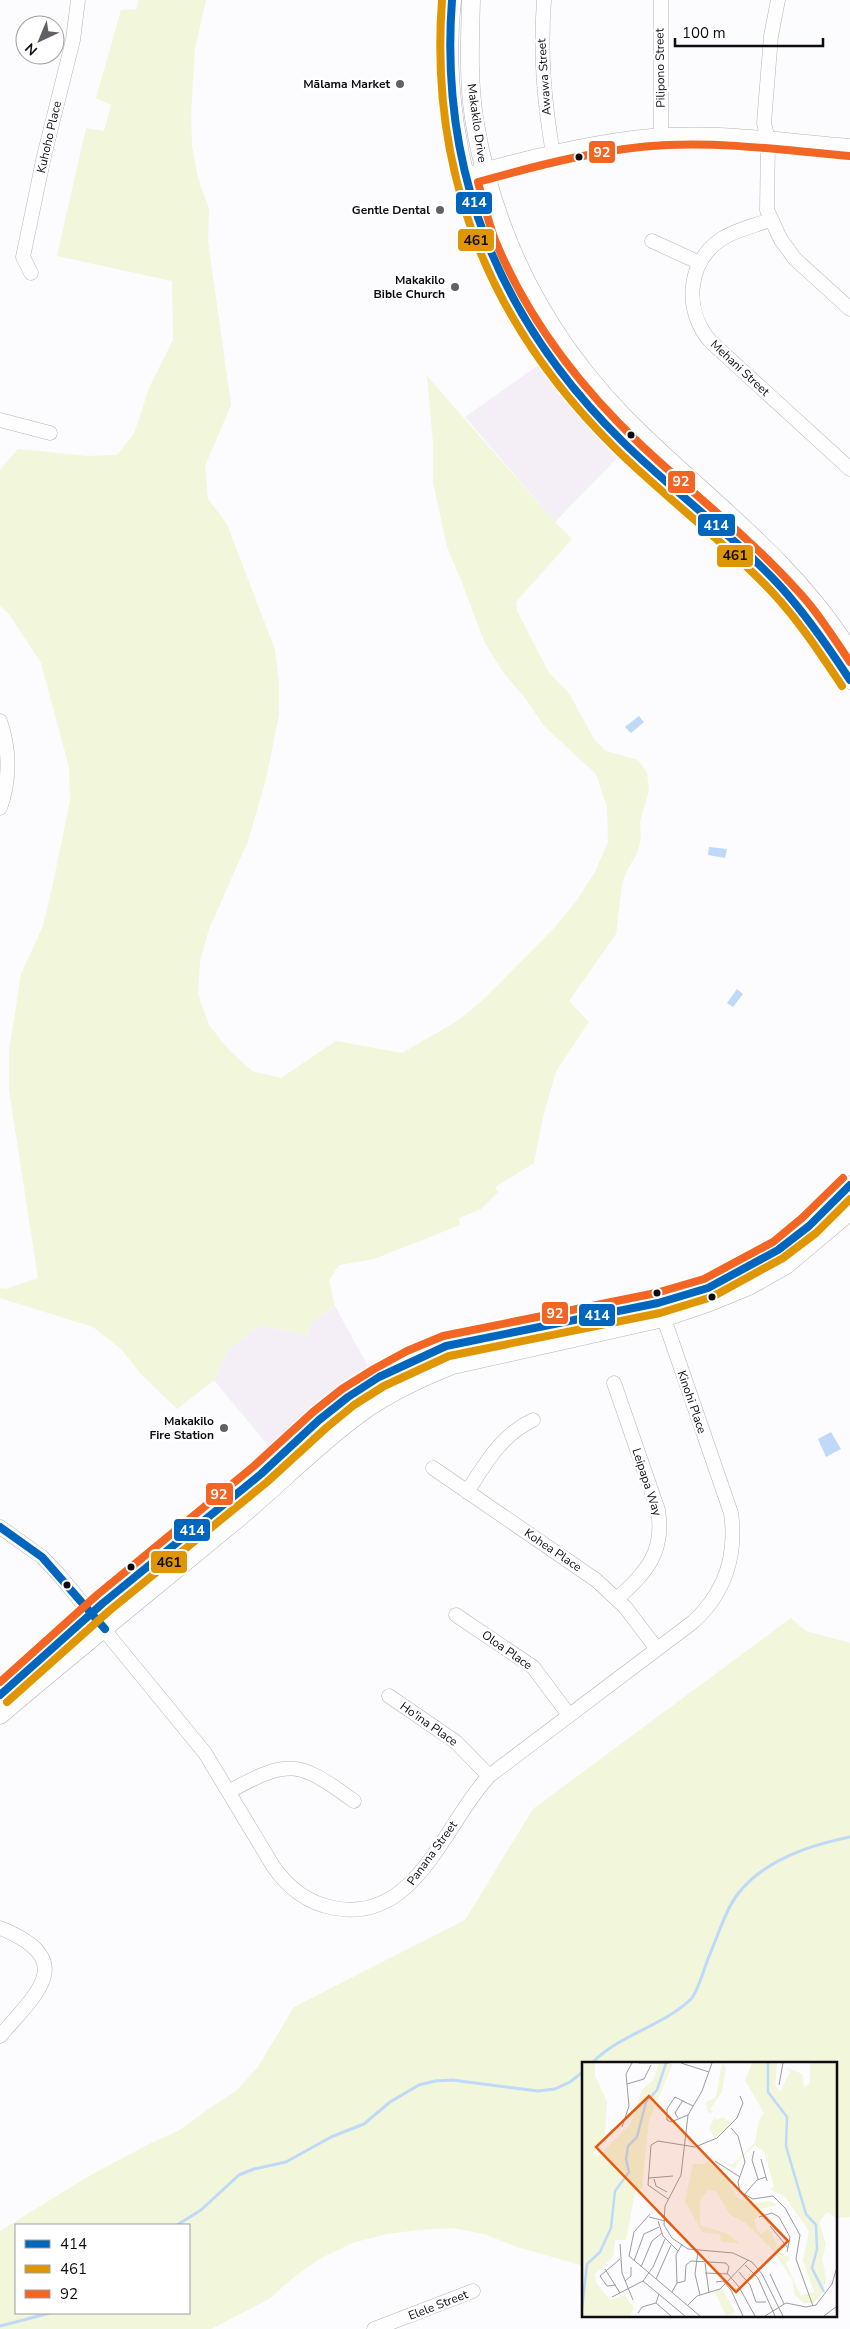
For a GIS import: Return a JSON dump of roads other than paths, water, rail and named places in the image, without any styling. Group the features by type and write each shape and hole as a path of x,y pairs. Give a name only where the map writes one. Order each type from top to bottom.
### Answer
{"main road":[{"name":"Makakilo Drive","path":"452,0 449,22 452,98 465,175 486,243 513,300 560,368 587,403 632,449 842,642"},
{"name":"Makakilo Drive","path":"472,0 470,64 474,117 484,170 504,236 530,292 562,344 600,393 643,437 760,541 795,578 835,627 842,642 850,680"},
{"path":"0,1695 92,1613 261,1474 319,1420 348,1397 379,1377 412,1360 446,1346 661,1311 778,1250 809,1226 850,1185"},
{"path":"0,1714 273,1489 331,1436 360,1413 389,1394 420,1378 452,1365 661,1311 749,1286 779,1269 819,1239 850,1211"},
{"path":"261,1474 273,1489"}],"street":[{"name":"Kuhoho Place","path":"31,273 23,257 44,156 73,40 78,0"},
{"name":"Awawa Street","path":"544,0 542,66 544,102 552,154"},
{"name":"Pilipono Street","path":"661,0 661,135"},
{"path":"778,0 771,36 764,123 768,139 767,210 770,220 781,240 795,260 850,309"},
{"path":"465,175 598,144 661,135 704,135 850,146"},
{"name":"Mehani Street","path":"770,220 721,240 709,250 700,263 694,277 692,300 695,315 706,336 850,469"},
{"path":"652,241 700,263"},
{"path":"0,420 50,433"},
{"path":"0,721 2,740 8,759 3,800 0,808"},
{"name":"Kinohi Place","path":"661,1311 727,1500"},
{"name":"Leipapa Way","path":"614,1383 658,1510 660,1527 658,1543 649,1566 639,1579 617,1599"},
{"path":"468,1492 503,1440 533,1420"},
{"name":"Kohea Place","path":"433,1468 580,1568 617,1599 657,1649"},
{"name":"Panana Street","path":"0,1527 42,1557 92,1613 206,1753 273,1866 291,1888 317,1904 338,1909 358,1909 388,1901 412,1882 473,1795 489,1776 703,1613 719,1591 729,1566 733,1526 727,1500"},
{"name":"Oloa Place","path":"456,1615 533,1667 570,1715"},
{"name":"Ho'ina Place","path":"389,1696 456,1742 489,1776"},
{"path":"230,1791 268,1771 291,1768 306,1771 320,1777 354,1801"},
{"path":"0,1928 18,1936 35,1948 43,1961 45,1972 39,1990 0,2036"},
{"name":"Elele Street","path":"374,2329 473,2291"}],"water":[{"path":"639,716 644,722 631,733 625,727"},
{"path":"709,847 727,849 725,858 708,855"},
{"path":"737,989 743,994 733,1007 727,1003"},
{"path":"831,1432 841,1449 826,1457 818,1439"}],"waterway":[{"path":"593,2062 603,2053 628,2037 680,2009 694,1996 729,1908 751,1880 765,1869 798,1852 850,1837"},
{"path":"179,2224 201,2210 239,2175 254,2169 286,2162 331,2137 364,2124 390,2102 419,2085 435,2081 452,2080 538,2091 555,2089 570,2082 582,2073"},
{"path":"0,2326 46,2314"}],"place":[{"name":"Mālama Market","path":"400,84"},
{"name":"Gentle Dental","path":"440,210"},
{"name":"Makakilo Bible Church","path":"455,287"},
{"name":"Makakilo Fire Station","path":"224,1428"}]}
